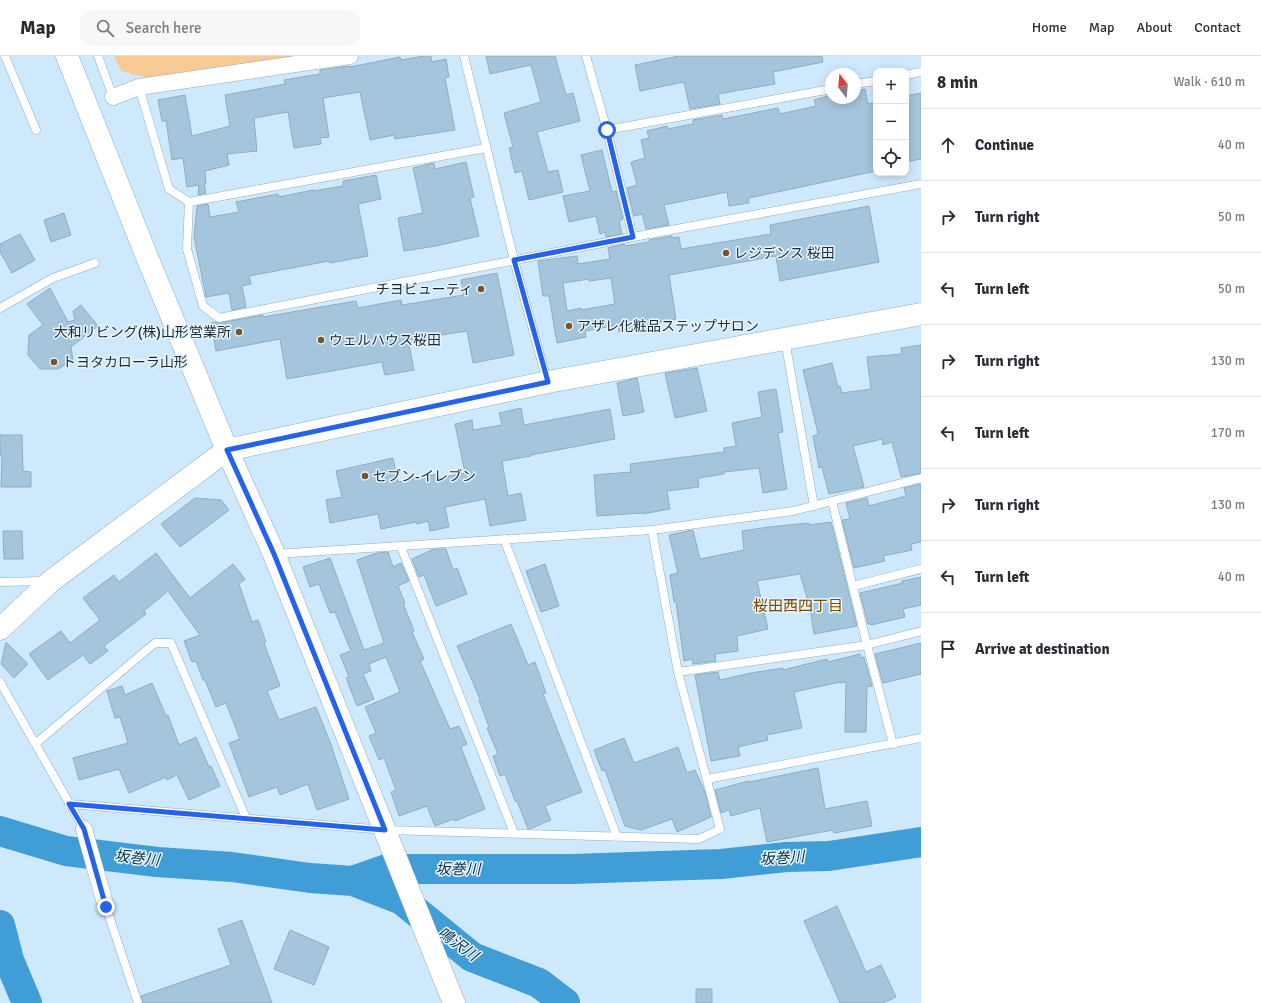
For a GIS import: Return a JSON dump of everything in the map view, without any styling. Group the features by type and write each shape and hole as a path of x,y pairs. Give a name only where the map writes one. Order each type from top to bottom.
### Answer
{"street":[{"path":"67,56 150,264 227,450 274,554 453,1000"},
{"path":"113,98 138,87 321,58 350,56"},
{"path":"0,629 51,581 227,450 548,382 921,314"},
{"path":"84,829 106,907"}],"lane":[{"path":"5,56 36,130"},
{"path":"98,56 113,98"},
{"path":"464,56 514,260 548,382"},
{"path":"586,56 607,130 633,237"},
{"path":"909,74 921,72"},
{"path":"861,83 873,81"},
{"path":"138,87 169,189 189,202 486,148"},
{"path":"607,130 825,90"},
{"path":"189,202 188,249 203,306 219,318 633,237 921,184"},
{"path":"0,308 53,278 95,263"},
{"path":"785,338 814,506"},
{"path":"274,554 652,530 793,511 921,478"},
{"path":"832,501 893,744"},
{"path":"69,804 246,818 389,840 514,833 699,839 720,829 678,672 652,530"},
{"path":"504,539 617,837"},
{"path":"401,547 514,833"},
{"path":"853,586 921,569"},
{"path":"0,582 51,581"},
{"path":"678,672 867,645 921,631"},
{"path":"35,744 155,643 171,643 246,818"},
{"path":"0,682 84,829"},
{"path":"707,779 921,738"},
{"path":"106,907 138,1003"}],"shaded area":[{"path":"114,56 299,56 148,78 121,71"}],"building":[{"path":"431,56 432,62 446,59 449,77 445,78 455,130 395,139 394,135 370,140 360,92 323,98 329,137 320,138 321,144 294,148 288,112 254,118 257,151 227,154 229,165 205,171 206,184 204,184 206,193 198,195 199,185 187,187 183,158 172,160 166,121 162,121 158,100 185,95 192,136 230,126 225,95 285,84 284,80 320,74 320,70 350,67 400,57 401,60"},
{"path":"486,56 555,56 566,95 573,93 580,121 537,132 548,172 558,170 563,192 529,200 522,171 515,173 509,148 513,147 504,113 541,102 531,65 490,74"},
{"path":"679,56 822,56 823,62 773,72 775,84 718,94 720,104 690,109 684,82 640,91 635,65"},
{"path":"865,89 868,104 873,103 873,172 749,198 749,203 729,206 727,192 664,205 669,225 646,229 642,214 634,216 627,188 637,185 631,162 645,158 641,140 649,138 647,131 667,126 668,129 693,124 693,120 722,115 723,119 778,108 780,114 816,106 814,100 825,97 825,104 861,104 861,90"},
{"path":"921,93 921,159 909,161 909,104 909,95"},
{"path":"602,150 612,192 616,191 623,219 619,221 622,234 606,237 605,232 600,234 596,216 569,222 563,196 590,191 581,155"},
{"path":"466,162 474,197 470,198 479,236 436,246 404,251 398,218 423,213 413,168 434,163 435,169"},
{"path":"376,175 381,199 358,204 368,256 330,263 329,261 249,276 251,284 242,286 246,307 232,310 229,293 206,297 194,237 197,206 208,204 210,217 239,212 236,202 278,194 279,197 343,186 343,181"},
{"path":"869,206 879,262 780,281 776,256 669,275 676,319 646,325 647,328 619,332 618,325 585,331 586,337 557,343 549,296 543,296 538,261 577,256 578,264 610,259 608,248 624,244 625,246 649,242 649,240 672,236 672,238 679,237 681,249 771,234 770,225","holes":["611,278 615,304 567,311 563,283 589,279 589,281"]},
{"path":"64,213 71,235 51,242 44,220"},
{"path":"20,234 35,260 12,273 0,252 0,244"},
{"path":"497,273 514,355 473,363 467,331 408,340 414,370 385,375 382,362 287,379 280,339 216,351 211,323 220,323 263,315 263,317 356,301 358,308 401,300 402,305 464,295 461,280"},
{"path":"50,288 68,322 75,320 73,311 81,305 98,326 71,347 73,360 58,369 40,369 28,355 29,335 43,325 27,304"},
{"path":"921,345 921,473 901,477 892,442 883,445 882,439 853,446 864,487 829,494 822,467 819,468 813,436 818,434 803,370 832,363 838,387 840,386 842,393 871,389 867,357 902,354 901,348"},
{"path":"697,368 707,411 675,418 665,373"},
{"path":"637,378 644,412 623,416 617,383"},
{"path":"776,389 783,432 778,433 787,489 763,493 759,468 724,472 724,474 698,478 699,487 667,491 670,509 642,514 597,516 594,475 631,472 630,464 724,452 724,448 736,446 732,423 762,417 758,392"},
{"path":"521,408 524,425 610,409 615,439 502,461 508,496 521,493 526,520 490,526 485,499 445,507 449,527 430,531 428,521 381,529 378,514 330,523 326,500 342,497 336,471 393,458 398,482 438,474 439,478 465,473 455,424 472,420 473,430 502,425 499,413"},
{"path":"0,435 22,435 23,471 31,472 31,487 1,487 2,456 0,456"},
{"path":"921,484 921,542 911,544 912,550 883,556 885,561 854,568 842,520 850,519 846,503 867,498 869,506 906,496 904,488"},
{"path":"195,498 221,500 229,510 180,547 161,524"},
{"path":"831,522 857,626 814,634 810,608 800,574 757,581 768,629 737,636 738,651 715,654 716,661 693,664 692,659 684,661 676,602 674,602 670,575 678,573 669,535 693,530 700,559 744,550 742,531 769,527 809,523 809,525"},
{"path":"3,531 22,531 23,559 4,559"},
{"path":"434,549 446,549 453,570 457,568 467,594 436,606 424,575 419,577 412,559"},
{"path":"388,552 393,567 401,563 409,581 398,586 414,631 412,632 424,659 420,661 450,729 459,726 467,744 461,747 485,809 455,821 454,819 435,826 427,806 399,816 391,792 396,790 384,758 379,760 369,736 376,733 365,707 400,692 386,657 369,664 371,671 363,674 374,699 357,706 346,678 349,677 340,655 351,651 335,612 330,613 319,584 310,587 303,567 330,558 364,650 384,643 357,560 377,553"},
{"path":"156,553 190,598 233,564 245,579 239,584 252,622 258,620 266,642 264,643 280,686 267,691 279,720 316,707 330,742 349,799 317,810 308,784 280,795 277,787 249,797 229,743 240,739 226,703 216,707 196,661 192,662 184,641 200,635 168,591 144,611 146,614 104,646 108,651 90,664 83,655 48,680 29,654 61,631 70,643 100,620 83,598 114,575 119,582"},
{"path":"545,564 559,606 541,612 526,571"},
{"path":"921,577 921,605 903,609 905,617 871,625 868,624 860,593 903,583 902,581"},
{"path":"511,624 528,665 535,662 546,693 543,694 582,792 545,806 551,820 530,829 528,829 517,801 515,801 505,774 500,776 493,756 498,754 487,728 489,727 479,700 480,699 457,646"},
{"path":"6,642 28,664 14,678 1,664"},
{"path":"921,643 921,674 883,683 875,654"},
{"path":"860,654 861,658 864,657 872,686 867,687 866,732 845,732 846,682 840,682 794,692 802,728 767,735 768,740 738,747 740,756 711,761 695,675 718,672 720,680 751,673 783,668 783,670 827,659 828,662"},
{"path":"152,683 166,716 168,715 179,745 196,737 209,767 211,766 220,786 189,800 177,775 167,780 166,777 129,793 119,769 79,780 73,758 128,743 120,717 115,718 107,691 122,686 125,695"},
{"path":"624,738 634,763 678,747 687,773 695,770 705,792 711,817 677,832 672,819 641,830 625,826 605,770 602,771 594,750"},
{"path":"818,768 825,809 867,801 872,826 834,833 833,830 767,842 760,808 731,816 729,810 721,813 715,790 749,781"},
{"path":"837,906 866,972 881,965 896,997 883,1003 840,1003 804,921"},
{"path":"242,920 272,1003 143,1003 141,996 231,965 218,929"},
{"path":"290,930 329,947 314,985 274,969"},
{"path":"696,989 712,989 712,1003 696,1003"}],"waterway":[{"name":"坂巻川","path":"0,831 66,851 157,862 232,867 310,878 353,881 387,869 572,869 721,864 786,857 829,856 921,842"},
{"name":"鳴沢川","path":"353,881 402,900 472,957 539,983 565,1003"},
{"path":"0,925 9,960 27,1003"}],"place":[{"name":"レジデンス 桜田","path":"726,253"},
{"name":"チヨビューティ","path":"481,289"},
{"name":"アザレ化粧品ステップサロン","path":"569,326"},
{"name":"大和リビング(株)山形営業所","path":"239,332"},
{"name":"ウェルハウス桜田","path":"321,340"},
{"name":"トヨタカローラ山形","path":"54,362"},
{"name":"セブン-イレブン","path":"365,476"}],"district":[{"name":"桜田西四丁目","path":"798,606"}],"route":[{"path":"106,907 84,829 69,804 385,830 274,554 227,450 548,382 514,260 633,237 607,130"}]}
